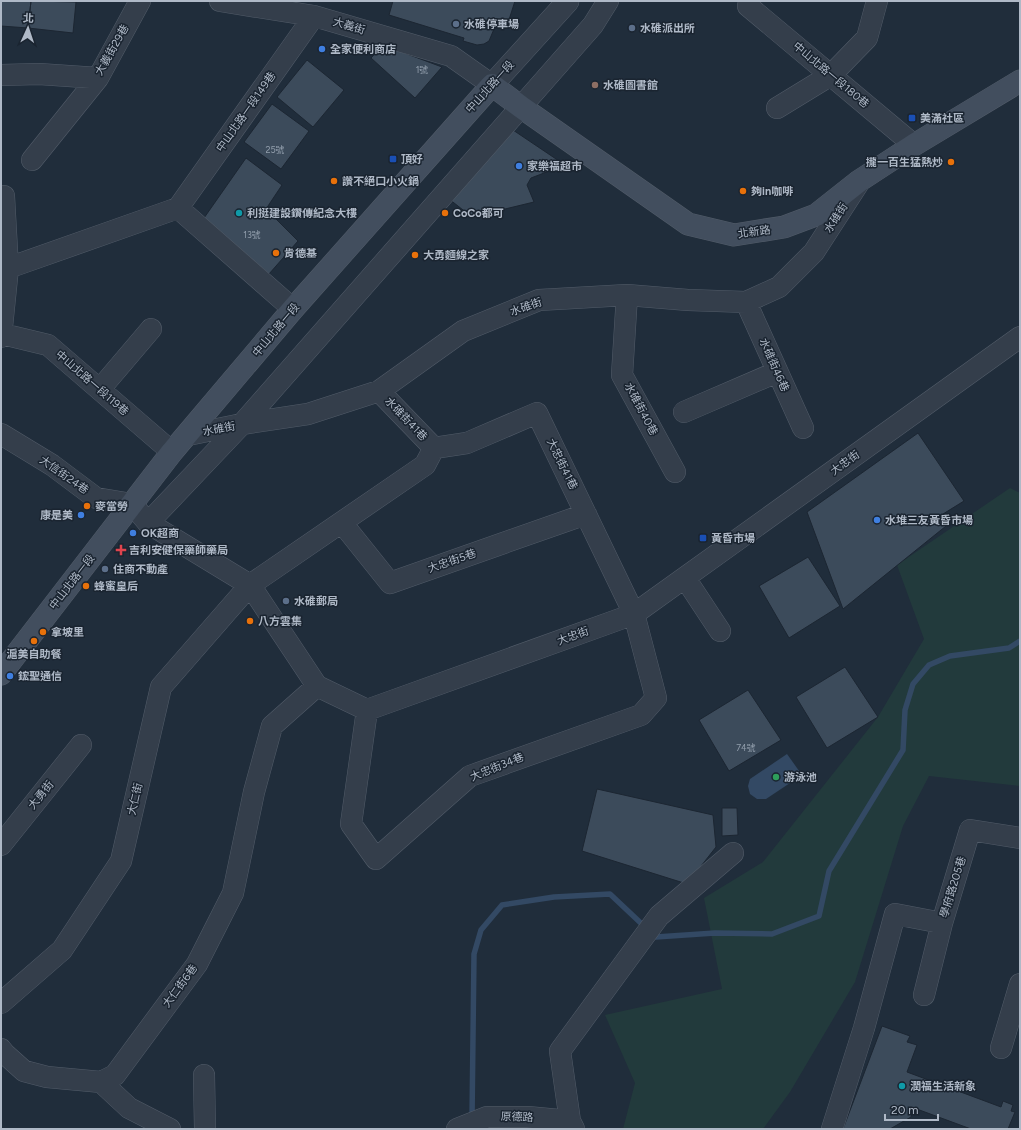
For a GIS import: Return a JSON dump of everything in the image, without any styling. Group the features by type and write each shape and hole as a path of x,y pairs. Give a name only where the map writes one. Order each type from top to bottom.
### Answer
{"main road":[{"name":"北新路","path":"492,85 688,224 734,235 784,227 816,215 859,181 914,145 1020,81"},
{"name":"中山北路一段","path":"1,674 172,452 188,435 293,309 492,85"}],"street":[{"name":"大義街29巷","path":"1,75 39,74 98,78 140,1"},
{"name":"大義街","path":"220,1 314,16 451,56 492,85"},
{"name":"中山北路一段","path":"492,85 568,1"},
{"path":"148,523 242,424 593,25 608,1"},
{"path":"777,108 831,75 867,38 877,1"},
{"name":"中山北路一段180巷","path":"748,6 914,145"},
{"name":"中山北路一段149巷","path":"178,208 314,16"},
{"path":"32,160 98,78"},
{"name":"水碓街","path":"188,435 242,424 308,414 379,391 463,331 539,300 627,295 688,300 746,302 779,287 814,252 859,181"},
{"path":"1,336 4,268 4,196"},
{"path":"4,268 178,208 293,309"},
{"name":"水碓街40巷","path":"627,295 622,375 675,472"},
{"name":"水碓街46巷","path":"746,302 802,428"},
{"path":"100,389 151,329"},
{"name":"中山北路一段119巷","path":"1,336 48,344 172,452"},
{"name":"大忠街","path":"367,710 634,614 1020,337"},
{"path":"684,412 777,372"},
{"name":"水碓街41巷","path":"379,391 434,448"},
{"name":"大忠街41巷","path":"434,448 467,443 537,414 634,614"},
{"name":"大信街24巷","path":"1,434 52,466 96,498 132,504"},
{"path":"250,586 425,465 434,448"},
{"path":"132,504 148,523 250,586 317,686 367,710"},
{"name":"大忠街5巷","path":"342,523 390,583 586,514"},
{"path":"684,578 720,631"},
{"name":"大仁街","path":"1,1003 62,950 121,861 161,687 250,586"},
{"name":"大忠街34巷","path":"367,710 351,824 376,858 470,776 641,715 656,698 634,614"},
{"name":"大仁街6巷","path":"101,1082 115,1075 197,964 233,893 254,792 272,726 317,686"},
{"name":"大勇街","path":"1,845 81,745"},
{"name":"學府路205巷","path":"895,914 942,923 970,830 1020,838"},
{"path":"572,1125 560,1051 659,916 733,852"},
{"path":"875,960 883,929 895,914"},
{"path":"832,1129 864,1028 895,914"},
{"path":"924,995 942,923"},
{"path":"1001,1048 1020,984"},
{"path":"1,1050 24,1071 46,1078 101,1082 129,1108 170,1129"},
{"path":"204,1075 205,1129"},
{"name":"原德路","path":"457,1129 487,1117 527,1123 572,1125"}],"green space":[{"path":"1010,488 1020,493 1020,786 929,776 903,826 855,982 790,1092 763,1129 623,1129 635,1083 605,1015 722,989 704,898 763,862 878,717 924,639 897,565"}],"water":[{"name":"游泳池","path":"787,754 802,775 766,799 757,799 750,794 748,786 750,779"}],"building":[{"path":"1,1 31,1 28,28 1,26"},
{"path":"31,1 76,2 73,33 28,28"},
{"name":"水碓停車場","path":"393,1 515,1 507,26 494,22 492,28 494,29 489,41 484,44 477,45 463,41 464,38 389,15"},
{"path":"383,45 442,67 415,98 371,58"},
{"path":"307,60 344,90 313,127 277,97"},
{"path":"272,104 309,131 281,169 244,142"},
{"path":"513,130 565,165 531,178 527,185 534,202 472,217 449,199"},
{"name":"利挺建設鑽傳紀念大樓","path":"246,158 282,185 266,209 298,241 269,274 204,218"},
{"name":"水堆三友黃昏市場","path":"918,433 964,501 943,514 946,526 843,609 807,512"},
{"path":"808,557 840,606 789,638 759,586"},
{"path":"845,667 878,717 827,748 796,697"},
{"path":"748,690 781,740 729,771 699,720"},
{"path":"597,789 713,815 716,847 687,884 582,851"},
{"path":"722,808 737,808 738,835 722,836"},
{"name":"潤福生活新象","path":"882,1026 910,1036 907,1042 917,1045 907,1072 1001,1107 1003,1101 1013,1105 1011,1111 1015,1112 1008,1129 971,1129 914,1108 911,1117 890,1129 843,1129"}],"waterway":[{"path":"652,933 656,937 715,933 772,934 819,916 829,871 903,750 905,710 913,684 929,665 950,656 1009,648 1020,641"},
{"path":"472,1119 474,954 481,930 502,905 554,897 610,894 645,927"}],"place":[{"name":"水碓停車場","path":"456,24"},
{"name":"水碓派出所","path":"632,28"},
{"name":"全家便利商店","path":"322,49"},
{"name":"水碓圖書館","path":"595,85"},
{"name":"美滿社區","path":"912,118"},
{"name":"頂好","path":"393,159"},
{"name":"攏一百生猛熱炒","path":"951,162"},
{"name":"家樂福超市","path":"519,166"},
{"name":"讚不絕口小火鍋","path":"334,181"},
{"name":"夠in咖啡","path":"743,191"},
{"name":"利挺建設鑽傳紀念大樓","path":"239,213"},
{"name":"CoCo都可","path":"445,213"},
{"name":"肯德基","path":"276,253"},
{"name":"大勇麵線之家","path":"415,255"},
{"name":"麥當勞","path":"87,506"},
{"name":"康是美","path":"81,515"},
{"name":"水堆三友黃昏市場","path":"877,520"},
{"name":"OK超商","path":"133,533"},
{"name":"黃昏市場","path":"703,538"},
{"name":"吉利安健保藥師藥局","path":"121,550"},
{"name":"住商不動產","path":"105,569"},
{"name":"蜂蜜皇后","path":"86,586"},
{"name":"水碓郵局","path":"286,601"},
{"name":"八方雲集","path":"250,621"},
{"name":"拿坡里","path":"43,632"},
{"name":"滬美自助餐","path":"34,641"},
{"name":"鋐聖通信","path":"10,676"},
{"name":"游泳池","path":"776,777"},
{"name":"潤福生活新象","path":"902,1086"}]}
